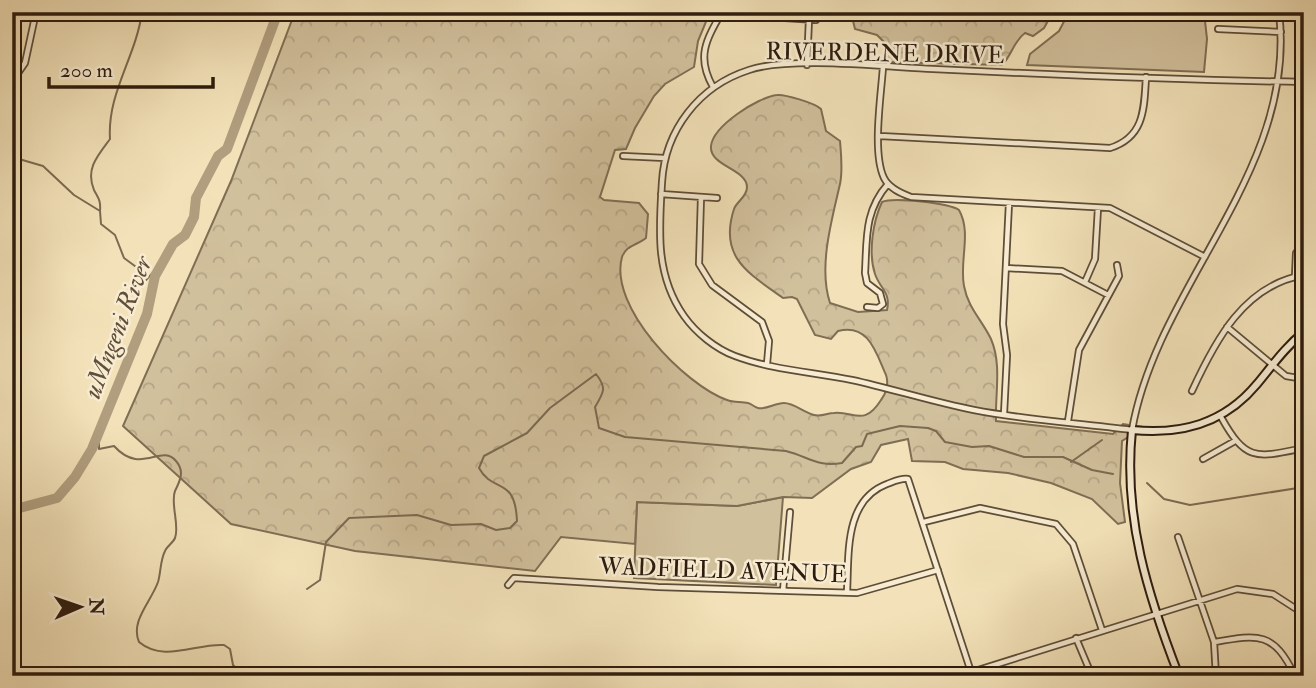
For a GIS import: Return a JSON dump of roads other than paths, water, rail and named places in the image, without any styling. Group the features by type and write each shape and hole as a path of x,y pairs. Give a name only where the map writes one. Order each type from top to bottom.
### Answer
{"street":[{"path":"12,82 25,64 36,12"},
{"path":"713,87 705,72 702,53 722,12"},
{"path":"1179,676 1155,614 1141,563 1130,497 1132,430 1136,407 1155,351 1254,165 1278,82 1281,32 1279,12"},
{"path":"769,17 816,20"},
{"path":"807,65 809,19"},
{"path":"1218,29 1281,32"},
{"name":"RIVERDENE DRIVE","path":"1132,430 1004,414 733,356 717,346 697,331 675,302 668,287 660,253 661,194 665,158 679,124 693,104 713,87 761,66 883,67 1304,82"},
{"path":"883,67 879,163 888,184 911,197 1098,208 1126,214 1205,257"},
{"path":"880,136 1110,148 1131,138 1140,127 1146,77"},
{"path":"623,156 665,158"},
{"path":"867,307 878,308 883,304 880,293 867,283 865,265 869,214 876,197 888,184"},
{"path":"661,194 717,198"},
{"path":"701,197 699,264 712,285 762,321 769,341 767,364"},
{"path":"1004,414 1009,203"},
{"path":"1085,282 1095,259 1098,208"},
{"path":"1295,277 1296,253 1304,242"},
{"path":"1068,422 1075,362 1119,276 1117,265"},
{"path":"1006,268 1062,271 1108,295"},
{"path":"1192,391 1207,358 1227,327 1257,293 1278,281 1304,275"},
{"path":"1227,327 1286,376 1302,379 1300,395 1304,402"},
{"path":"1132,430 1155,433 1187,430 1221,416 1245,398 1304,332"},
{"path":"1221,416 1235,441 1249,452 1261,454 1304,448"},
{"path":"1203,460 1235,441"},
{"path":"847,592 850,537 854,517 863,501 879,487 907,478 924,522 971,672"},
{"path":"924,522 980,508 1060,526 1073,544 1102,629"},
{"path":"783,591 790,512"},
{"path":"1178,537 1214,642 1216,676"},
{"name":"WADFIELD AVENUE","path":"508,585 514,578 783,591 867,592 938,570"},
{"path":"959,676 1198,598 1237,589 1259,590 1283,599 1304,614"},
{"path":"1214,642 1247,636 1265,638 1286,655 1296,676"},
{"path":"1076,638 1092,676"}],"waterway":[{"path":"100,211 100,202 92,182 92,169 110,139 110,122 117,90 134,44 142,12"},
{"name":"uMngeni River","path":"12,510 57,498 75,477 92,449 147,314 155,276 173,244 185,235 194,217 196,198 218,156 227,149 278,12"},
{"path":"12,157 43,166 74,195 100,211 101,224 115,235 124,258 143,272 146,280 162,263"},
{"path":"307,589 320,580 326,542 349,518 417,515 451,525 481,524 496,530 510,528 517,521 512,497 479,468 484,456 527,433 550,408 596,374 603,387 595,407 599,428 625,437 786,451 819,463 833,464 842,463 856,447 862,446 867,434 900,426 928,428 936,431 945,442 972,447 989,446 1024,457 1063,457 1092,470 1113,474"},
{"path":"99,435 99,449 114,446 124,455 142,459 170,456 176,461 181,472 174,496 176,533 165,551 158,582 139,619 139,642 149,648 169,652 224,645 230,649 233,665 245,676"},
{"path":"1071,462 1102,440"},
{"path":"1147,483 1164,499 1190,505 1304,487"}]}
